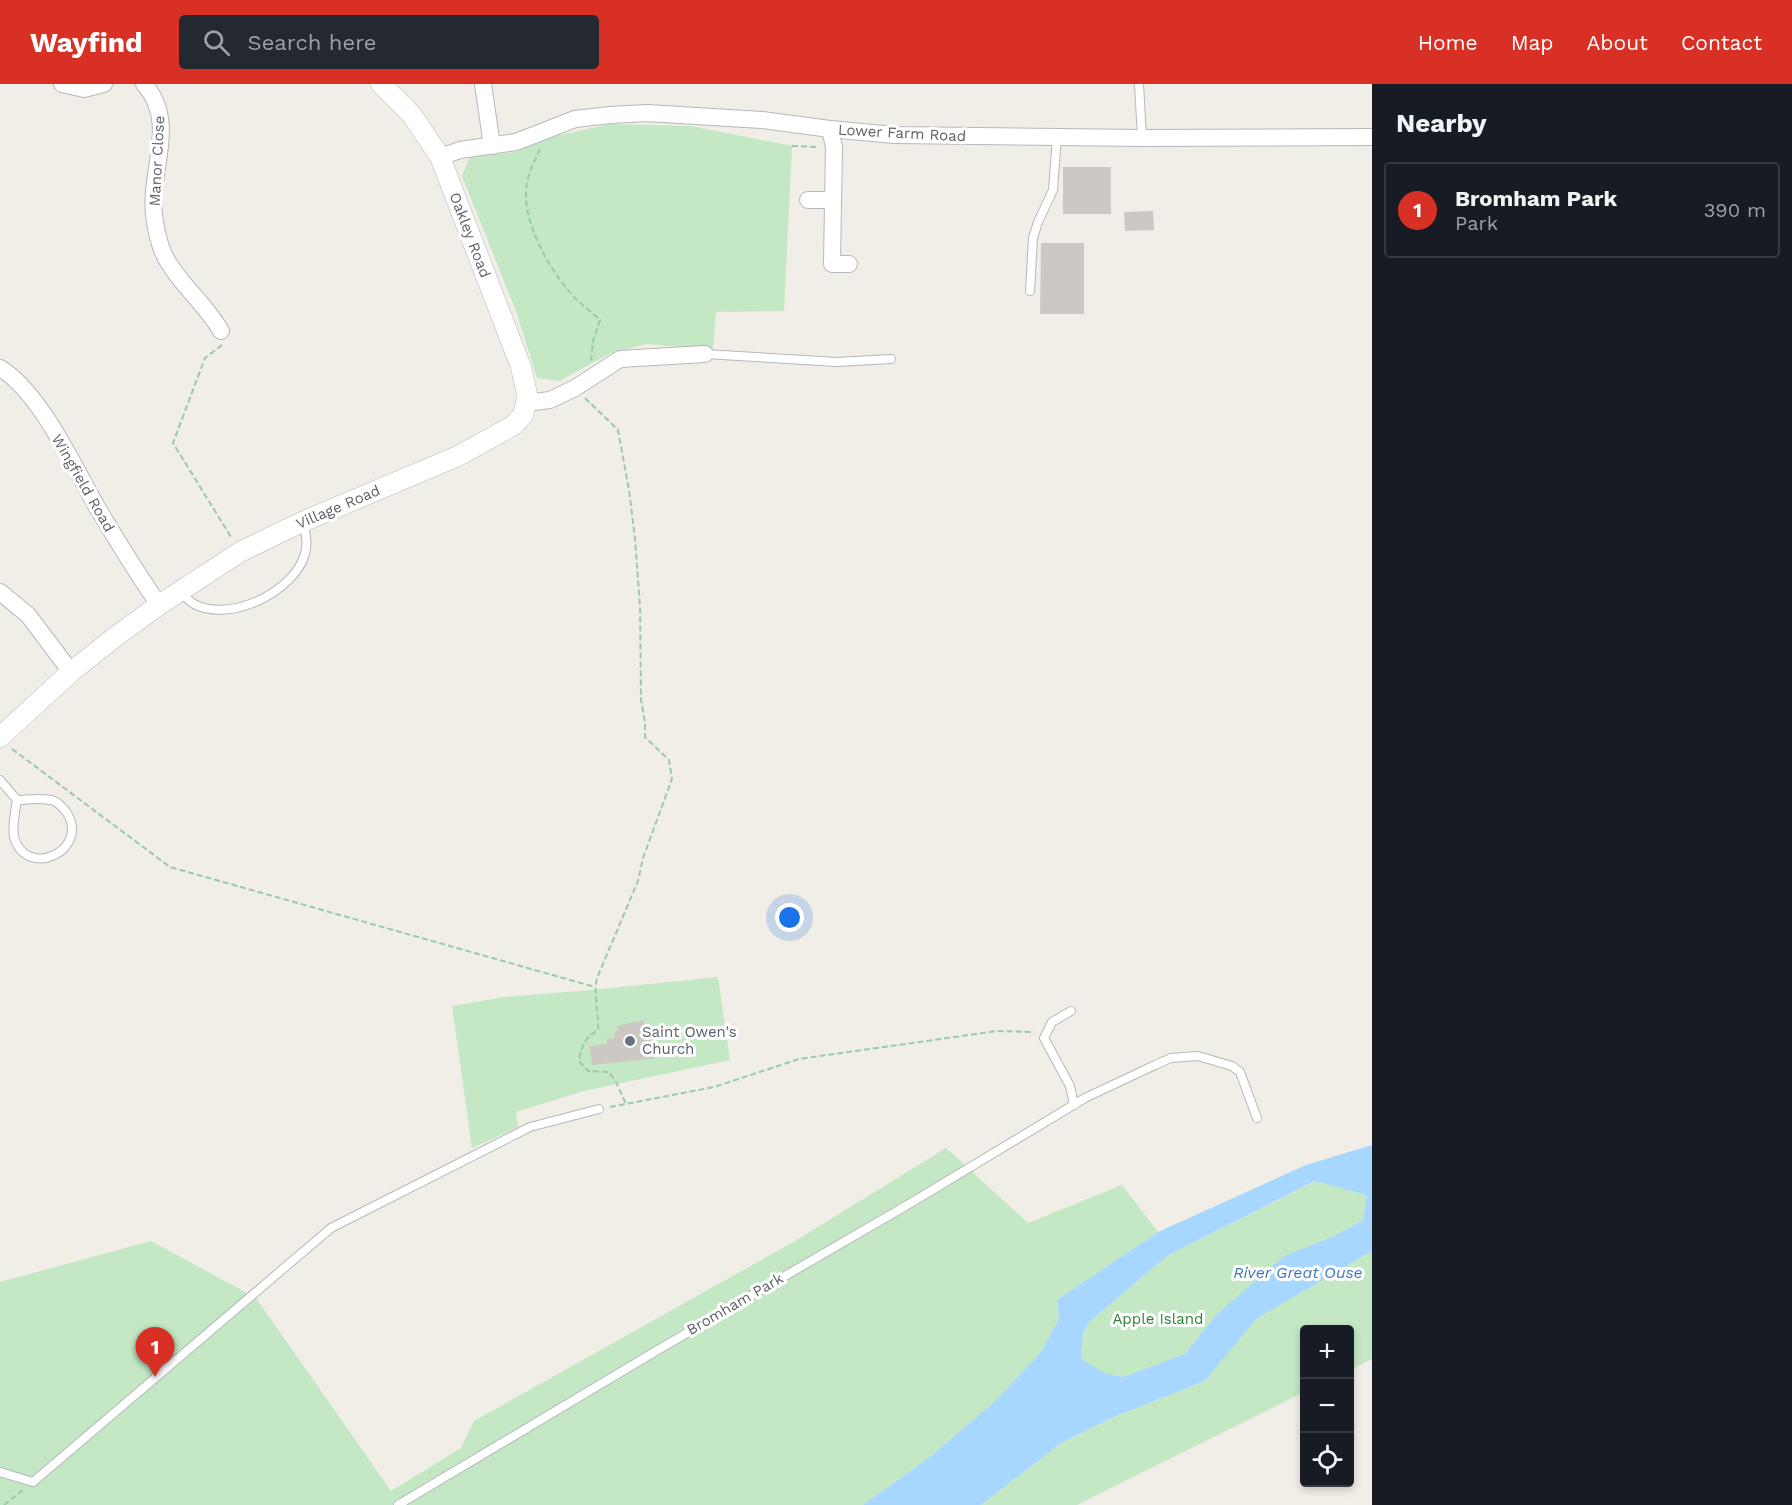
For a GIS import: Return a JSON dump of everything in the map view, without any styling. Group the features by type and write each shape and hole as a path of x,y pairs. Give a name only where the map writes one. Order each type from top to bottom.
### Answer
{"street":[{"path":"62,84 84,89 104,84"},
{"name":"Manor Close","path":"144,84 154,95 160,110 162,125 153,196 155,221 160,241 169,264 210,312 221,331"},
{"name":"Oakley Road","path":"381,84 412,115 440,157 521,367 527,394 526,403"},
{"path":"483,84 492,146"},
{"name":"Lower Farm Road","path":"440,157 460,150 516,142 575,119 647,113 762,120 894,135 1142,138 1372,136"},
{"path":"831,129 834,147 832,264 849,264"},
{"path":"808,200 833,200"},
{"path":"526,403 550,400 575,388 620,358 705,354"},
{"name":"Wingfield Road","path":"0,368 19,383 38,406 127,559 159,605"},
{"name":"Village Road","path":"5,742 71,672 159,605 240,552 302,522 458,456 501,434 523,415 526,403"},
{"path":"0,592 28,615 71,672"}],"lane":[{"path":"1139,84 1142,138"},
{"path":"1030,291 1035,229 1053,190 1057,137"},
{"path":"705,354 837,362 891,359"},
{"path":"179,592 194,604 208,608 226,609 260,601 284,583 296,571 305,556 307,536 302,522"},
{"path":"0,780 17,800 14,836 20,850 30,857 40,859 54,857 65,848 72,831 70,819 64,809 55,801 17,800"},
{"path":"1071,1011 1052,1022 1044,1038 1070,1086 1074,1105"},
{"name":"Bromham Park","path":"398,1505 1074,1105 1155,1065 1171,1058 1198,1056 1232,1066 1239,1072 1257,1118"},
{"path":"0,1472 33,1482 331,1228 530,1127 599,1109"}],"path":[{"path":"540,131 540,149 527,180 526,202 534,236 556,274 580,302 600,320 593,341 592,376"},
{"path":"792,146 834,147"},
{"path":"221,331 227,342 205,358 173,443 240,552"},
{"path":"575,388 618,430 635,538 640,607 641,700 645,737 669,760 672,779 643,858 638,881 597,978 595,987 598,1030 588,1036 581,1047 579,1061 588,1071 609,1072 618,1084 626,1104"},
{"path":"5,742 170,867 595,987"},
{"path":"599,1109 714,1087 799,1059 997,1031 1030,1030 1044,1038"},
{"path":"4,1505 33,1482"}],"green space":[{"path":"610,124 691,126 792,146 784,311 716,312 713,350 646,344 609,354 559,381 537,378 516,311 462,176 470,156 515,152 556,136"},
{"path":"718,977 730,1060 584,1091 516,1112 518,1127 472,1148 452,1006 504,997"},
{"path":"946,1148 1028,1223 1122,1185 1158,1232 1057,1301 1059,1318 1041,1352 994,1402 931,1456 863,1505 0,1505 0,1282 151,1241 256,1298 391,1491 461,1448 474,1421 795,1241"},
{"name":"Apple Island","path":"1316,1181 1368,1195 1363,1220 1332,1237 1216,1315 1185,1354 1123,1377 1107,1374 1081,1359 1083,1333 1089,1322 1167,1256"},
{"path":"1372,1251 1372,1359 1354,1368 1354,1325 1300,1325 1300,1394 1077,1505 981,1505 1061,1443 1114,1417 1205,1381 1255,1319"}],"water":[{"name":"River Great Ouse","path":"1372,1145 1372,1251 1256,1319 1205,1381 1114,1417 1061,1443 981,1505 863,1505 931,1456 994,1402 1041,1352 1059,1318 1057,1300 1158,1232 1306,1165","holes":["1315,1181 1367,1195 1363,1220 1332,1237 1284,1256 1216,1315 1185,1354 1123,1377 1107,1374 1081,1359 1083,1333 1089,1322 1167,1256"]}],"building":[{"path":"1063,167 1111,167 1111,214 1063,214"},
{"path":"1153,211 1154,230 1125,231 1124,212"},
{"path":"1041,243 1084,243 1084,314 1040,314"},
{"name":"Saint Owen's Church","path":"644,1020 645,1035 653,1034 656,1058 592,1065 590,1046 607,1044 606,1039 615,1038 614,1031 618,1031 617,1026"}],"place":[{"name":"Saint Owen's Church","path":"630,1041"},
{"name":"Bromham Park","path":"155,1377"}]}
